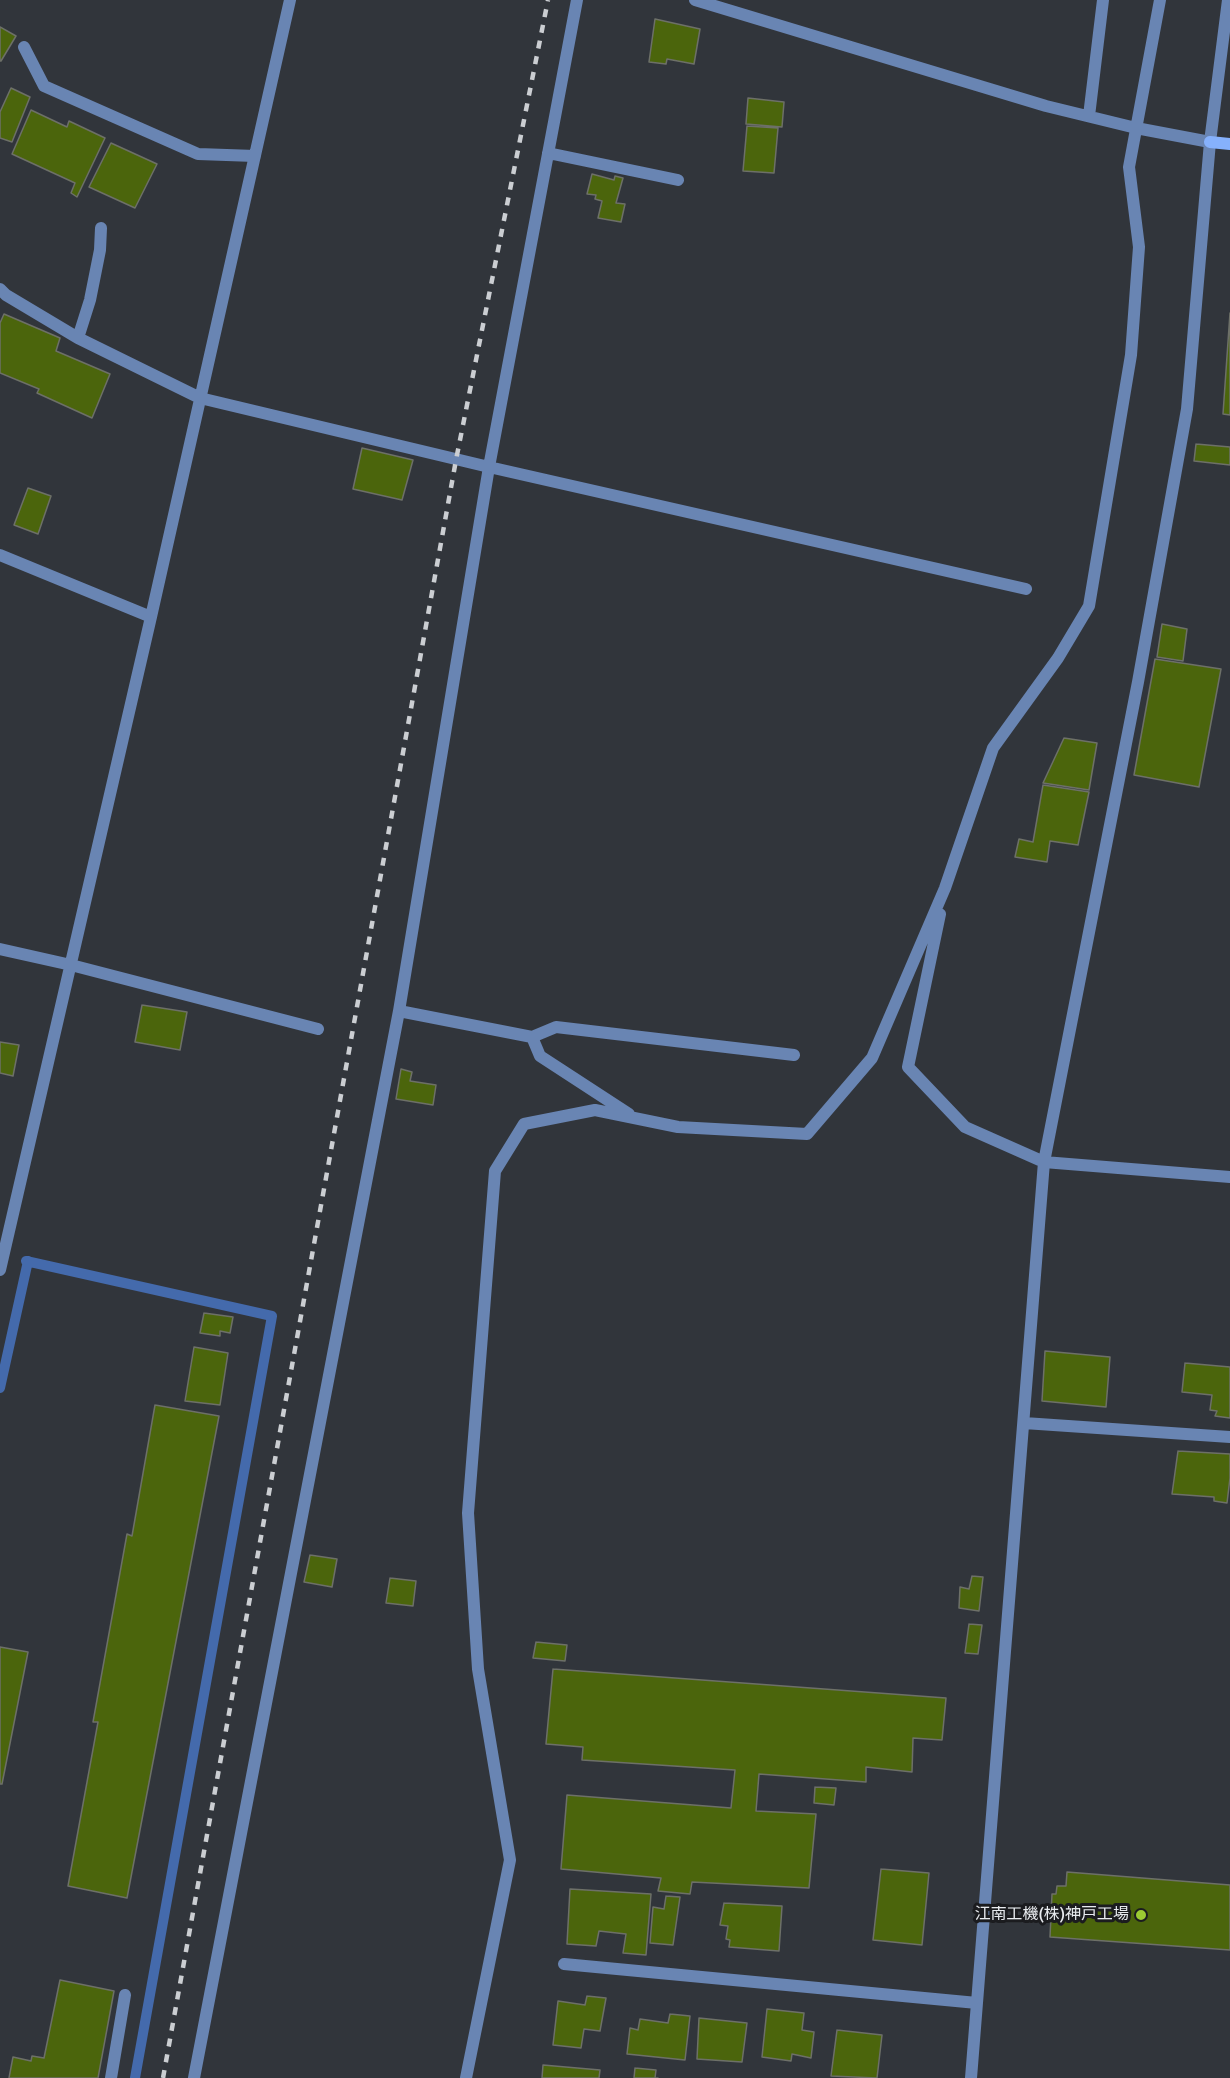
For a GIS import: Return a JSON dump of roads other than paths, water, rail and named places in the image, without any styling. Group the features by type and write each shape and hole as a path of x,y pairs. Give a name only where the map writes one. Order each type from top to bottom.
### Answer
{"street":[{"path":"0,1270 151,617 290,0"},
{"path":"194,2078 399,1011 489,467 577,0"},
{"path":"694,0 1046,106 1136,128 1230,144"},
{"path":"1089,116 1103,0"},
{"path":"466,2078 510,1860 478,1669 468,1513 495,1171 524,1124 596,1110 678,1127 807,1134 872,1058 945,888 993,748 1058,658 1089,606 1131,355 1139,247 1129,167 1160,0"},
{"path":"971,2078 1044,1162 1138,682 1187,409 1210,142 1228,0"},
{"path":"24,47 44,86 198,154 255,156"},
{"path":"548,153 678,180"},
{"path":"78,338 94,280 100,250 101,228"},
{"path":"0,308 3,292 78,338 200,398 489,467 1026,589"},
{"path":"0,555 151,617"},
{"path":"945,888 908,1067 965,1127 1044,1162 1230,1176"},
{"path":"0,950 71,965 318,1029"},
{"path":"399,1011 532,1037 556,1027 794,1055"},
{"path":"532,1037 540,1056 635,1118"},
{"path":"1024,1423 1230,1437"},
{"path":"564,1964 977,2003"},
{"path":"111,2078 125,1995"}],"waterway":[{"path":"26,1261 272,1316 135,2078"},
{"path":"0,1388 28,1261"}],"railway":[{"path":"163,2078 456,460 548,0"}],"place":[{"name":"江南工機(株)神戸工場","path":"1141,1915"}]}
